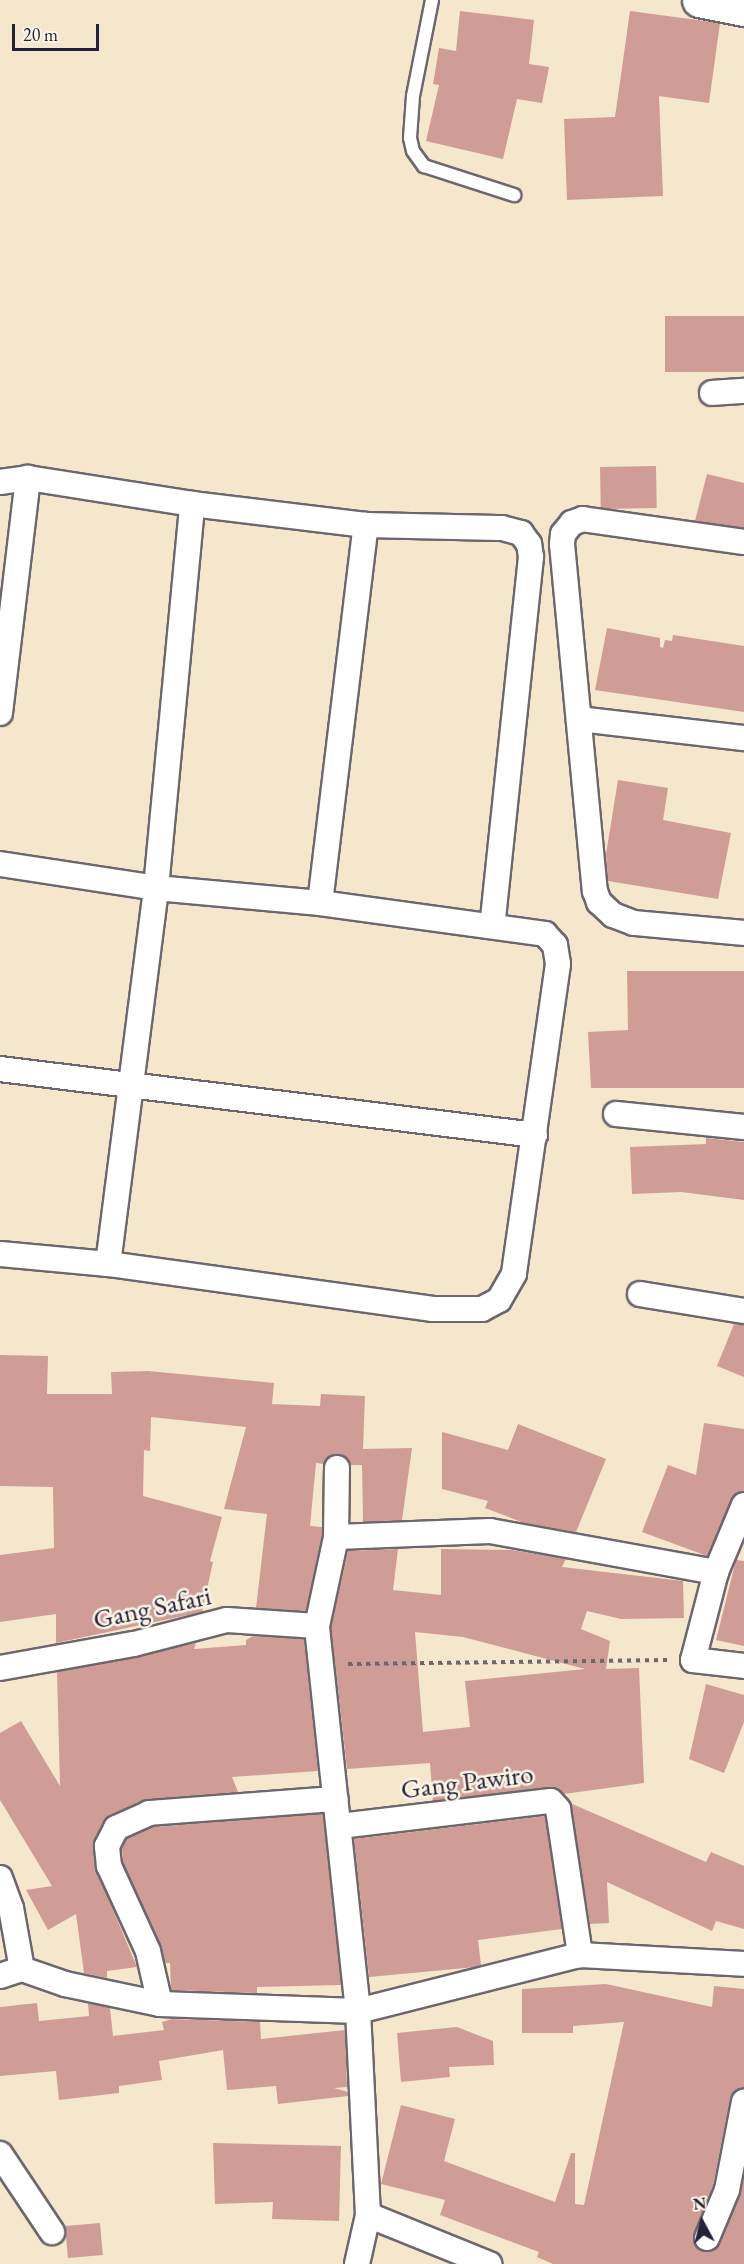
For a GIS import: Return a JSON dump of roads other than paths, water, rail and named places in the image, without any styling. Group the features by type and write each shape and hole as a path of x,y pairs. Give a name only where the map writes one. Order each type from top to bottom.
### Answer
{"street":[{"path":"699,0 744,9"},
{"path":"712,393 744,391"},
{"path":"0,482 28,478 192,504 366,525 502,528 520,533 529,544 531,557 492,925"},
{"path":"0,713 28,478"},
{"path":"108,1264 129,1085 156,888 192,504"},
{"path":"744,542 583,519 572,523 563,534 562,544 595,891 599,902 613,915 634,923 744,933"},
{"path":"320,903 366,525"},
{"path":"579,719 744,738"},
{"path":"0,864 156,888 320,903 492,925 545,934 557,952 535,1135 514,1274 499,1300 482,1309 433,1309 108,1264 0,1254"},
{"path":"0,1069 535,1135"},
{"path":"616,1114 744,1127"},
{"path":"640,1294 744,1311"},
{"path":"337,1468 336,1537 317,1626 358,2011 368,2215 357,2264"},
{"path":"744,1505 716,1572 693,1660 744,1666"},
{"path":"336,1537 490,1531 716,1572"},
{"name":"Gang Safari","path":"0,1668 134,1644 227,1620 317,1626"},
{"path":"160,2004 145,1943 109,1866 107,1846 116,1828 148,1813 335,1799"},
{"name":"Gang Pawiro","path":"340,1826 552,1801 558,1809 580,1955"},
{"path":"0,1878 11,1908 11,1972 160,2004 358,2011 580,1955 744,1964"},
{"path":"706,2238 727,2190 744,2102"},
{"path":"0,2154 52,2232"},
{"path":"368,2215 489,2264"}],"lane":[{"path":"432,0 413,96 410,138 413,151 424,166 514,195"}]}
